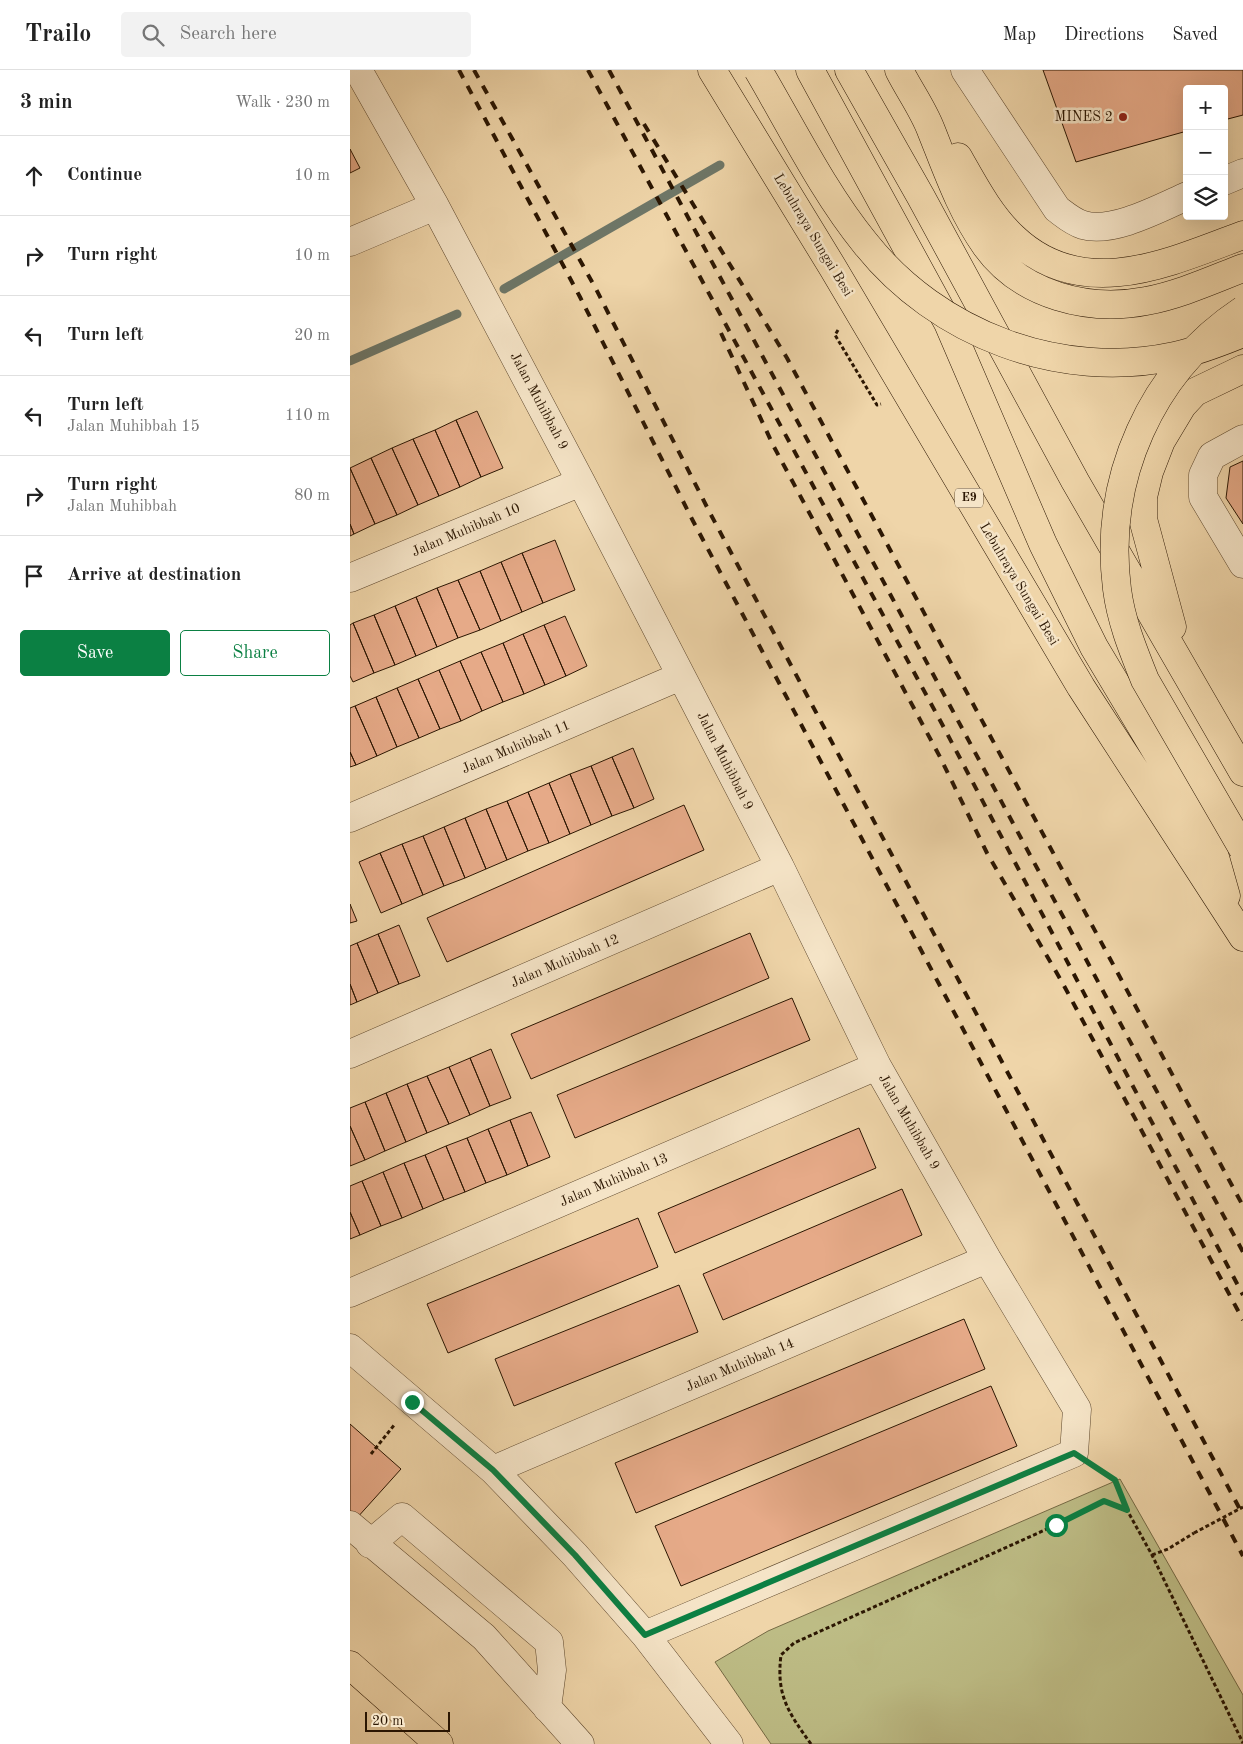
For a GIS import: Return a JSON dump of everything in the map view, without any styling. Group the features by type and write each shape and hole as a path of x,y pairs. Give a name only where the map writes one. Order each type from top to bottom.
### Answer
{"highway":[{"name":"Lebuhraya Sungai Besi","path":"712,70 833,268 1081,688 1238,929"},
{"path":"758,70 840,208 865,243 894,276 915,296 985,337 1020,349 1075,360 1130,361 1174,356 1243,333"},
{"path":"810,70 948,323 1043,544 1094,647 1211,843 1238,929"},
{"path":"849,70 921,196 1075,480 1243,772"},
{"path":"899,70 931,129 942,161 969,217 987,248 1005,266 1044,293 1070,301 1122,305 1148,301 1182,291 1243,268"},
{"path":"931,129 957,156 982,199 1014,238 1051,263 1072,271 1100,274 1133,271 1173,261 1243,235"},
{"path":"1243,310 1202,341 1180,365 1152,406 1133,446 1120,486 1116,512 1115,556 1117,589 1123,618 1132,650 1145,680 1243,849"},
{"path":"1189,677 1166,608 1143,519 1143,497 1149,472 1161,441 1182,406 1195,392 1243,369"},
{"path":"350,1665 439,1744"}],"street":[{"name":"Jalan Muhibbah 9","path":"358,70 435,206 582,482 780,867 877,1066 987,1259 1077,1409 1074,1453"},
{"path":"965,70 1057,209 1068,218 1084,226 1110,225 1125,222 1183,198"},
{"path":"1228,179 1243,173"},
{"path":"350,242 435,206"},
{"path":"1243,439 1212,456 1203,475 1203,497 1243,564"},
{"name":"Jalan Muhibbah 10","path":"350,578 582,482"},
{"name":"Jalan Muhibbah 11","path":"350,818 682,676"},
{"name":"Jalan Muhibbah 12","path":"350,1054 780,867"},
{"name":"Jalan Muhibbah 13","path":"350,1293 877,1066"},
{"name":"Jalan Muhibbah 14","path":"493,1470 987,1259"},
{"path":"350,1348 493,1470 575,1555 645,1635 729,1744"},
{"path":"645,1635 1074,1453"},
{"path":"370,1544 402,1516 549,1642 552,1670 547,1708"},
{"path":"350,1525 370,1544 484,1637 580,1744"}],"path":[{"path":"371,1454 412,1402"},
{"path":"1074,1453 1115,1480 1127,1510 1152,1555 1243,1743"},
{"path":"811,1744 782,1697 779,1674 780,1655 794,1643 1038,1533 1104,1501 1127,1510"},
{"path":"1152,1555 1168,1549 1243,1507"}],"shaded area":[{"path":"1120,1479 1243,1695 1243,1744 771,1744 715,1662 768,1631"}],"building":[{"name":"MINES 2","path":"1043,70 1243,70 1243,115 1228,119 1228,85 1183,85 1183,132 1076,162"},
{"path":"350,149 360,168 350,173"},
{"path":"477,411 503,468 481,477 456,420"},
{"path":"456,420 481,477 460,487 435,430"},
{"path":"435,430 460,487 439,496 413,439"},
{"path":"413,439 439,496 418,505 392,448"},
{"path":"392,448 418,505 397,515 371,458"},
{"path":"371,458 397,515 375,524 350,468"},
{"path":"1243,461 1243,524 1226,498 1230,467"},
{"path":"350,468 375,524 354,534 350,524"},
{"path":"350,524 354,534 350,536"},
{"path":"555,540 575,590 543,603 522,553"},
{"path":"522,553 543,603 522,612 501,562"},
{"path":"501,562 522,612 501,621 480,571"},
{"path":"480,571 501,621 480,630 458,580"},
{"path":"458,580 480,630 458,638 437,588"},
{"path":"437,588 458,638 437,647 416,597"},
{"path":"416,597 437,647 416,656 395,606"},
{"path":"395,606 416,656 395,665 374,615"},
{"path":"374,615 395,665 374,673 353,623"},
{"path":"565,616 587,666 566,676 544,625"},
{"path":"353,623 374,673 353,682 350,676 350,625"},
{"path":"544,625 566,676 545,685 523,634"},
{"path":"523,634 545,685 524,694 503,643"},
{"path":"503,643 524,694 503,702 481,652"},
{"path":"481,652 503,702 482,711 460,661"},
{"path":"460,661 482,711 461,721 439,670"},
{"path":"439,670 461,721 440,729 418,679"},
{"path":"418,679 440,729 419,738 397,688"},
{"path":"397,688 419,738 397,747 376,697"},
{"path":"376,697 397,747 377,756 355,706"},
{"path":"355,706 377,756 356,765 350,752 350,708"},
{"path":"633,748 654,799 634,808 612,757"},
{"path":"350,752 356,765 350,767"},
{"path":"612,757 634,808 612,816 591,766"},
{"path":"591,766 612,816 591,825 570,774"},
{"path":"570,774 591,825 570,834 549,783"},
{"path":"549,783 570,834 549,843 528,792"},
{"path":"528,792 549,843 528,851 507,801"},
{"path":"507,801 528,851 507,860 486,809"},
{"path":"684,805 704,850 447,962 427,918"},
{"path":"486,809 507,860 486,869 465,818"},
{"path":"465,818 486,869 465,878 444,827"},
{"path":"444,827 465,878 444,886 423,836"},
{"path":"423,836 444,886 423,895 402,844"},
{"path":"402,844 423,895 402,904 380,853"},
{"path":"380,853 402,904 381,913 359,862"},
{"path":"350,904 357,921 350,923"},
{"path":"399,925 420,976 399,984 378,934"},
{"path":"750,933 769,978 531,1079 511,1034"},
{"path":"378,934 399,984 378,993 357,943"},
{"path":"357,943 378,993 357,1002 350,984 350,946"},
{"path":"350,984 357,1002 350,1005"},
{"path":"792,998 810,1040 575,1138 557,1095"},
{"path":"491,1049 511,1098 490,1106 470,1058"},
{"path":"470,1058 490,1106 470,1115 449,1067"},
{"path":"449,1067 470,1115 449,1124 427,1076"},
{"path":"427,1076 449,1124 427,1133 407,1084"},
{"path":"407,1084 427,1133 406,1142 386,1093"},
{"path":"386,1093 406,1142 385,1151 365,1102"},
{"path":"365,1102 385,1151 365,1160 350,1126 350,1108"},
{"path":"531,1112 550,1157 528,1166 510,1120"},
{"path":"510,1120 528,1166 507,1175 488,1129"},
{"path":"350,1126 365,1160 350,1166"},
{"path":"859,1128 876,1168 675,1253 658,1213"},
{"path":"488,1129 507,1175 486,1183 467,1138"},
{"path":"467,1138 486,1183 465,1192 446,1146"},
{"path":"446,1146 465,1192 444,1200 425,1155"},
{"path":"425,1155 444,1200 423,1209 404,1163"},
{"path":"404,1163 423,1209 402,1218 383,1172"},
{"path":"383,1172 402,1218 381,1226 362,1181"},
{"path":"362,1181 381,1226 360,1235 350,1212 350,1186"},
{"path":"902,1189 922,1235 723,1320 703,1274"},
{"path":"350,1212 360,1235 350,1239"},
{"path":"638,1218 658,1267 448,1353 427,1304"},
{"path":"679,1285 698,1332 514,1406 495,1359"},
{"path":"964,1319 985,1369 636,1513 615,1463"},
{"path":"991,1386 1017,1446 681,1586 655,1526"},
{"path":"350,1424 401,1469 356,1519 350,1514"}],"waterway":[{"path":"504,289 720,165"},
{"path":"350,361 457,314"}],"railway":[{"path":"459,70 580,297 693,521 1243,1556"},
{"path":"474,70 596,289 710,513 1243,1515"},
{"path":"588,70 942,724 1243,1295"},
{"path":"609,70 1243,1252"},
{"path":"644,124 787,358 1243,1206"},
{"path":"721,333 773,445 940,757 987,853 1062,982 1243,1320"}],"place":[{"name":"MINES 2","path":"1123,117"}],"route":[{"path":"412,1402 493,1470 575,1555 645,1635 1074,1453 1115,1480 1127,1510 1104,1501 1056,1525"}]}
